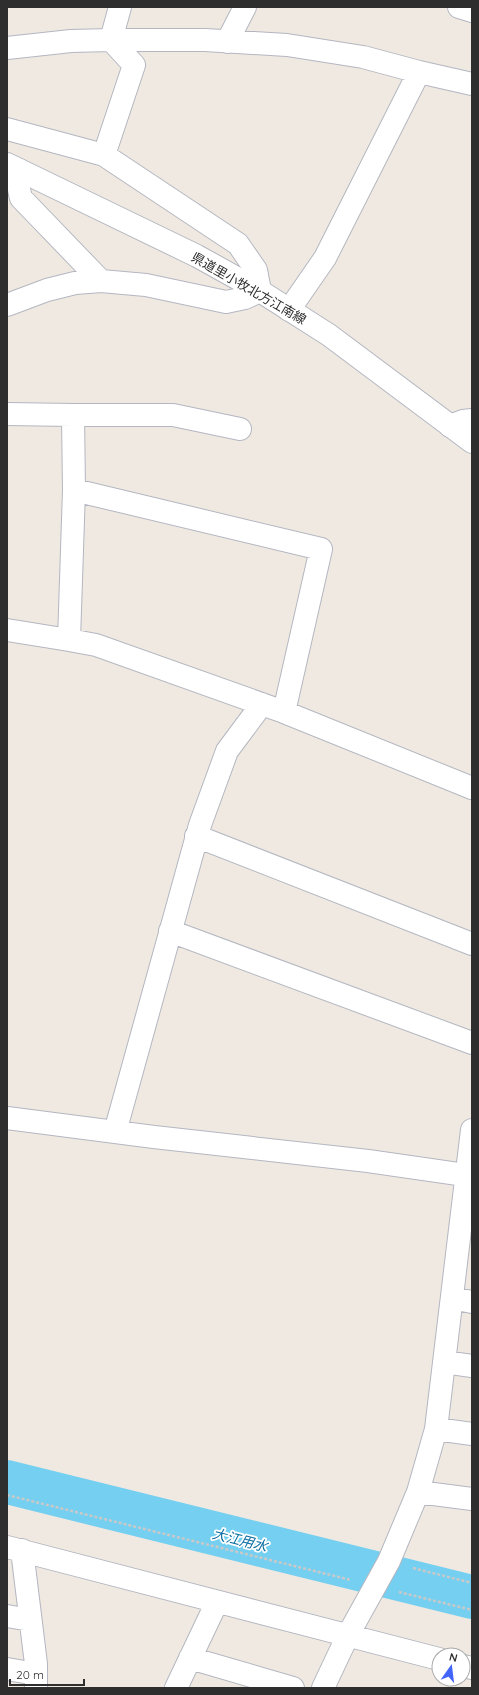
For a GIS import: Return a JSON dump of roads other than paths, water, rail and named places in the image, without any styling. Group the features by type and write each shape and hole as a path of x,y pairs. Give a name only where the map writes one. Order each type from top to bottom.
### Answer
{"street":[{"path":"111,40 120,7"},
{"path":"227,42 245,7"},
{"path":"459,7 472,11"},
{"path":"104,155 134,65 111,40"},
{"path":"7,48 71,41 111,40 227,42 287,45 363,57 419,72 471,78"},
{"path":"289,310 325,258 419,72"},
{"path":"7,129 104,155 238,244 256,270 260,291 245,298 226,302 146,285 75,282 47,290 7,305"},
{"path":"13,167 21,198 101,282"},
{"name":"県道里小牧北方江南線","path":"13,167 197,256 260,291 329,335 472,442"},
{"path":"7,414 173,415 240,429"},
{"path":"69,640 74,490 73,415"},
{"path":"450,426 463,421 472,420"},
{"path":"74,490 321,549 284,712"},
{"path":"7,630 96,645 284,712 472,788"},
{"path":"115,1132 196,836 227,751 262,704"},
{"path":"196,836 472,944"},
{"path":"170,931 472,1043"},
{"path":"7,1118 368,1161 469,1176"},
{"path":"323,1688 348,1635 377,1585 388,1562 418,1492 436,1429 444,1362 462,1300 472,1130"},
{"path":"444,1362 472,1366"},
{"path":"436,1429 472,1434"},
{"path":"418,1492 472,1500"},
{"path":"36,1681 30,1620 14,1549 431,1657"},
{"path":"176,1688 217,1602"},
{"path":"7,1616 30,1620"},
{"path":"190,1658 293,1688"},
{"path":"7,1669 36,1681"},
{"path":"7,1672 36,1681"}],"waterway":[{"name":"大江用水","path":"7,1482 472,1597"}]}
